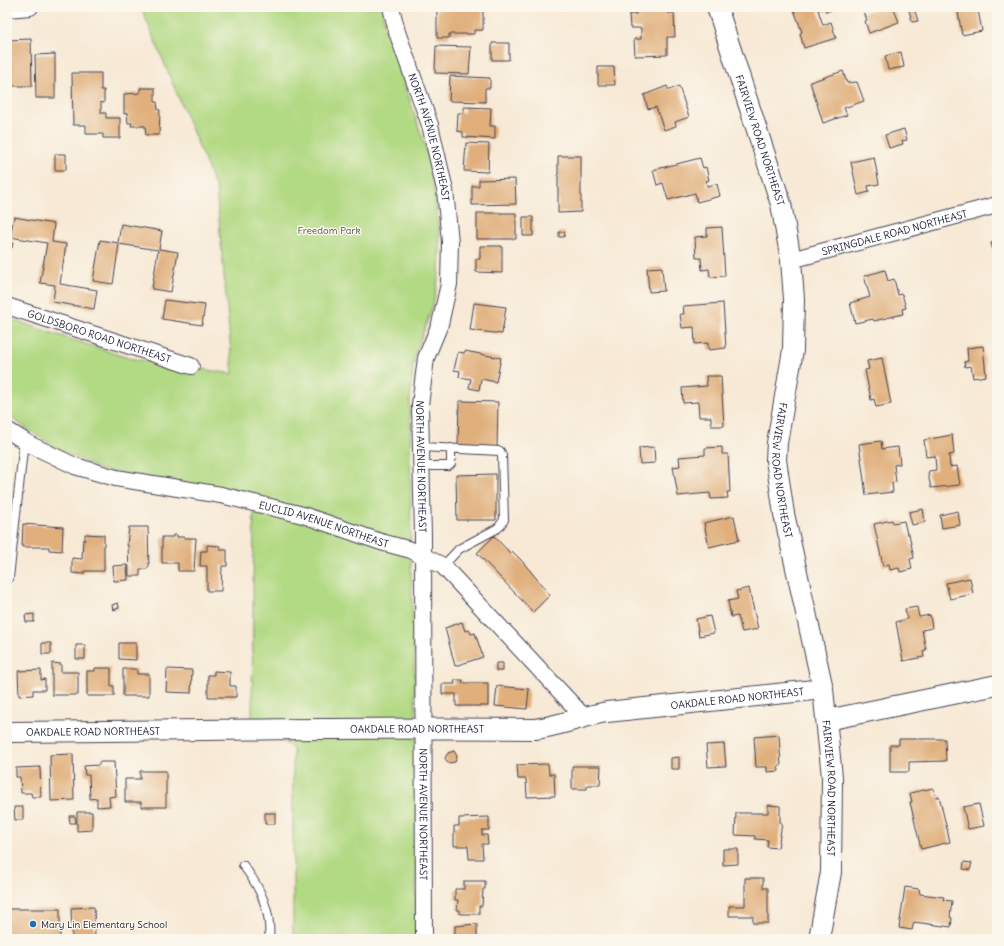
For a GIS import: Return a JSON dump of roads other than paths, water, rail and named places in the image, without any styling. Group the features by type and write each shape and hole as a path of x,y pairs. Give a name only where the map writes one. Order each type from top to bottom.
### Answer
{"street":[{"path":"7,9 30,7"},
{"name":"NORTH AVENUE NORTHEAST","path":"391,7 397,32 430,124 445,190 449,235 448,284 440,324 426,358 422,376 420,405 423,555 424,939"},
{"name":"FAIRVIEW ROAD NORTHEAST","path":"717,7 781,204 791,260 794,299 793,350 777,443 776,460 784,514 823,689 827,720 832,777 832,842 827,902 819,939"},
{"name":"SPRINGDALE ROAD NORTHEAST","path":"791,260 997,205"},
{"name":"GOLDSBORO ROAD NORTHEAST","path":"7,306 192,366"},
{"name":"EUCLID AVENUE NORTHEAST","path":"7,430 24,441 75,466 116,478 221,496 303,515 423,555 443,566 583,716"},
{"path":"827,720 997,685"},
{"name":"OAKDALE ROAD NORTHEAST","path":"7,732 423,728 535,729 552,727 583,716 607,712 823,689"}],"lane":[{"path":"8,579 24,441"},
{"path":"421,447 500,451 504,520 498,528 459,549 443,566"},
{"path":"422,466 448,466 451,464 451,448"},
{"path":"244,865 257,883 267,910 270,929 269,939"}],"place":[{"name":"Mary Lin Elementary School","path":"33,924"}],"park label":[{"name":"Freedom Park","path":"329,230"}]}
